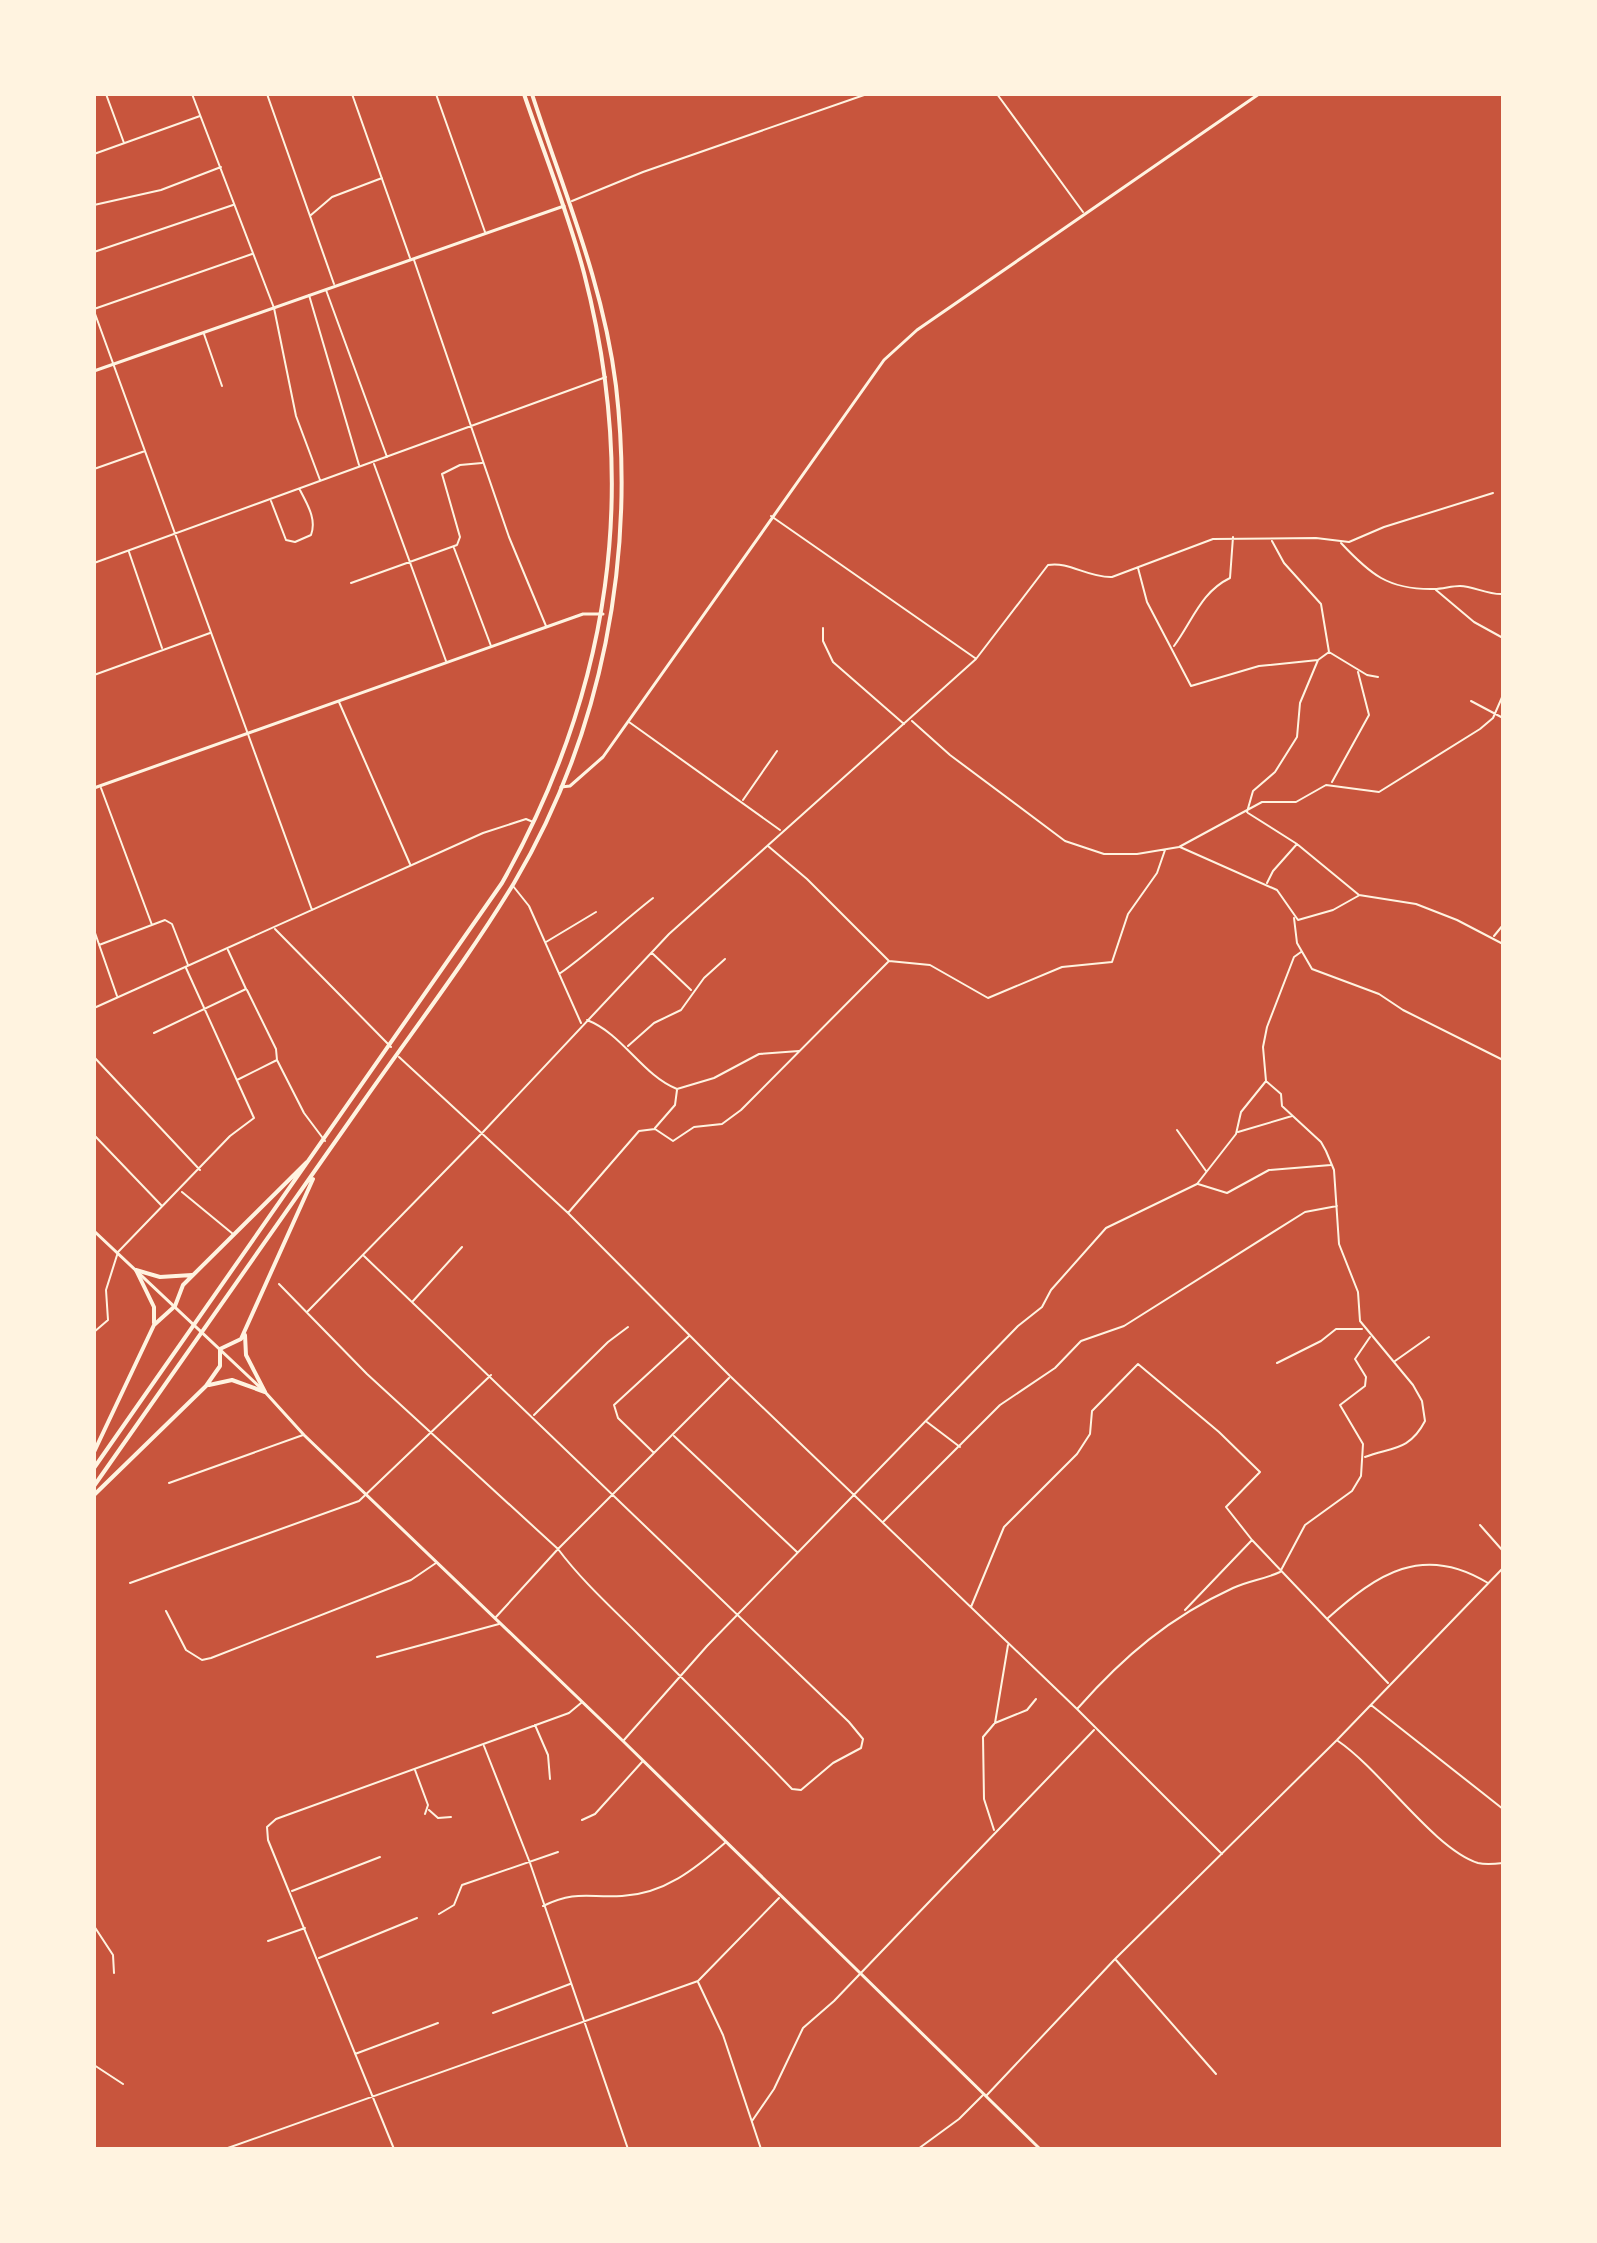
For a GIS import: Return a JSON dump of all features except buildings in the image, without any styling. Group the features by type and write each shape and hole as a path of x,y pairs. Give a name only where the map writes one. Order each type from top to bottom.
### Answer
{"highway":[{"path":"94,1468 391,1047 502,883 534,823 566,747 588,681 603,614 613,477 606,377 584,271 524,94"},
{"path":"94,1486 399,1057 512,885 561,787 603,657 612,617 621,525 620,441 612,357 592,267 572,201 532,94"},
{"path":"154,1325 177,1308 183,1285 192,1275 314,1155"},
{"path":"94,1495 206,1386 220,1366 219,1348 237,1343 245,1333 315,1173"},
{"path":"136,1270 173,1279 192,1275"},
{"path":"94,1452 154,1325 154,1307 136,1270"},
{"path":"245,1333 246,1355 265,1392"},
{"path":"206,1386 232,1380 265,1392"}],"main road":[{"path":"561,787 570,786 592,770 884,360 917,330 1259,94"},
{"path":"94,371 564,206"},
{"path":"94,788 583,614 603,614"},
{"path":"94,1231 265,1392 304,1435 502,1623 1040,2149"}],"street":[{"path":"106,94 124,144"},
{"path":"192,94 274,308 296,416 321,481"},
{"path":"267,94 334,286"},
{"path":"352,94 473,427 509,537 546,627"},
{"path":"436,94 485,233"},
{"path":"572,201 643,172 867,94"},
{"path":"997,94 1084,213"},
{"path":"1247,94 1251,100"},
{"path":"94,154 201,116"},
{"path":"94,205 161,190 222,166"},
{"path":"310,216 332,197 382,178"},
{"path":"94,252 234,204"},
{"path":"253,254 94,310 312,910"},
{"path":"326,289 388,458"},
{"path":"309,295 360,466"},
{"path":"203,333 222,386"},
{"path":"94,563 606,377"},
{"path":"94,469 145,451"},
{"path":"351,583 453,547 460,537 442,474 460,465 485,462"},
{"path":"374,463 446,662"},
{"path":"270,499 286,540 295,542 311,535 313,530 311,514 299,489"},
{"path":"308,1311 483,1132 651,952 976,659 1048,565 1062,565 1102,577 1123,575 1138,566 1205,541 1233,537 1271,540 1316,538 1340,542 1360,539 1384,527 1493,493"},
{"path":"771,516 976,659"},
{"path":"1173,647 1202,607 1203,596 1230,578 1233,537"},
{"path":"1271,540 1284,563 1321,604 1329,652 1357,669 1378,677"},
{"path":"1340,542 1370,574 1410,588 1464,586 1481,593 1503,594"},
{"path":"453,547 491,646"},
{"path":"129,551 163,650"},
{"path":"1138,566 1147,602 1191,686 1259,666 1318,660 1329,652"},
{"path":"1435,589 1474,622 1503,638"},
{"path":"823,628 823,641 833,662 905,725"},
{"path":"94,675 211,633"},
{"path":"1247,813 1253,791 1275,772 1297,737 1300,703 1318,660"},
{"path":"911,720 950,755 1065,841 1104,854 1165,850 1179,847 1247,813 1262,802 1296,802 1331,783 1369,715 1357,669"},
{"path":"1331,783 1379,792 1480,729 1496,713 1503,695"},
{"path":"338,701 411,865"},
{"path":"1471,701 1503,718"},
{"path":"628,722 743,801 781,832"},
{"path":"743,801 777,751"},
{"path":"100,786 152,925"},
{"path":"1247,813 1297,844 1359,895 1416,904 1503,944"},
{"path":"94,1008 483,833 526,819 534,823"},
{"path":"1266,884 1273,871 1297,844"},
{"path":"767,845 807,879 889,961 930,965 988,998 1062,967 1110,963 1128,914 1157,873 1165,850"},
{"path":"1179,847 1266,884 1281,894 1294,918 1301,952 1315,970 1379,994 1403,1010 1503,1060"},
{"path":"512,885 529,906 582,1025"},
{"path":"1294,918 1305,920 1333,910 1359,895"},
{"path":"558,975 602,944 632,913 653,898"},
{"path":"544,942 596,912"},
{"path":"94,1332 108,1320 106,1290 118,1252 181,1191 230,1136 254,1118 187,966 172,924 165,920 99,945"},
{"path":"1493,937 1503,925"},
{"path":"275,928 391,1047"},
{"path":"94,930 118,998"},
{"path":"227,949 304,1113 325,1141"},
{"path":"651,952 693,991"},
{"path":"1236,1134 1241,1112 1266,1081 1263,1047 1270,1015 1294,957 1301,952"},
{"path":"627,1047 654,1023 681,1010 693,991 725,959"},
{"path":"655,1129 673,1141 694,1127 722,1124 748,1105 889,961"},
{"path":"154,1033 207,1011 246,989"},
{"path":"587,1020 608,1029 664,1081 677,1089 714,1078 759,1054 800,1051"},
{"path":"94,1057 200,1170"},
{"path":"399,1057 568,1213 689,1336 1077,1709 1222,1854"},
{"path":"236,1080 277,1060"},
{"path":"1266,1081 1281,1094 1282,1106 1321,1142 1333,1165 1339,1244 1358,1292 1358,1313 1363,1329 1395,1362 1422,1401 1425,1421 1415,1435 1395,1449 1364,1458"},
{"path":"568,1213 636,1134 655,1129 675,1105 677,1089"},
{"path":"623,1741 737,1615 1018,1326 1042,1307 1051,1290 1106,1228 1197,1184 1236,1134 1249,1127 1267,1126 1293,1116"},
{"path":"1177,1130 1207,1172"},
{"path":"94,1135 164,1208"},
{"path":"1197,1184 1227,1193 1269,1170 1333,1165"},
{"path":"181,1191 233,1234"},
{"path":"883,1523 1000,1405 1055,1368 1081,1341 1124,1326 1305,1212 1337,1206"},
{"path":"412,1301 462,1247"},
{"path":"279,1284 367,1374 468,1470 558,1549 678,1677 748,1741 795,1792 833,1763 861,1748 863,1739 849,1722 364,1255"},
{"path":"533,1416 608,1342 628,1327"},
{"path":"1277,1363 1321,1341 1336,1329 1363,1329"},
{"path":"655,1454 618,1418 614,1405 689,1336"},
{"path":"1182,1613 1238,1586 1280,1572 1305,1525 1355,1487 1364,1458 1360,1435 1340,1405 1365,1386 1366,1377 1355,1359 1370,1337"},
{"path":"1395,1362 1429,1337"},
{"path":"971,1608 1004,1527 1077,1454 1090,1434 1092,1411 1138,1364 1219,1432 1260,1472 1226,1507 1280,1572 1389,1684"},
{"path":"130,1583 354,1504 369,1494 491,1375"},
{"path":"495,1618 558,1549 730,1376"},
{"path":"926,1422 960,1447"},
{"path":"169,1483 304,1435"},
{"path":"673,1435 797,1553"},
{"path":"1480,1525 1503,1551"},
{"path":"1077,1709 1132,1650 1182,1613 1252,1540"},
{"path":"166,1611 186,1650 202,1660 411,1580 437,1562"},
{"path":"1327,1619 1376,1578 1402,1567 1465,1570 1488,1583"},
{"path":"918,2149 985,2095 1115,1959 1337,1740 1503,1568"},
{"path":"377,1657 502,1623"},
{"path":"995,1723 1009,1643"},
{"path":"995,1833 984,1799 983,1737 995,1723 1027,1710 1036,1699"},
{"path":"394,2149 268,1840 267,1827 270,1822 569,1713 583,1702"},
{"path":"1370,1704 1503,1809"},
{"path":"534,1724 548,1755 550,1779"},
{"path":"752,2121 774,2089 803,2028 860,1974 1095,1729"},
{"path":"1337,1740 1366,1761 1461,1854 1482,1864 1503,1863"},
{"path":"483,1745 530,1863 542,1906 628,2149"},
{"path":"582,1820 595,1814 643,1761"},
{"path":"414,1769 428,1809 438,1818 451,1817"},
{"path":"425,1814 428,1809"},
{"path":"542,1906 572,1894 645,1894 689,1873 726,1842"},
{"path":"439,1914 454,1905 462,1885 558,1852"},
{"path":"290,1892 380,1857"},
{"path":"225,2149 373,2099 698,1981 780,1897"},
{"path":"318,1958 417,1918"},
{"path":"94,1926 113,1955 114,1973"},
{"path":"268,1941 306,1927"},
{"path":"1115,1959 1216,2074"},
{"path":"698,1981 719,2024 761,2149"},
{"path":"493,2013 570,1984"},
{"path":"354,2054 438,2023"},
{"path":"94,2065 123,2084"}]}
